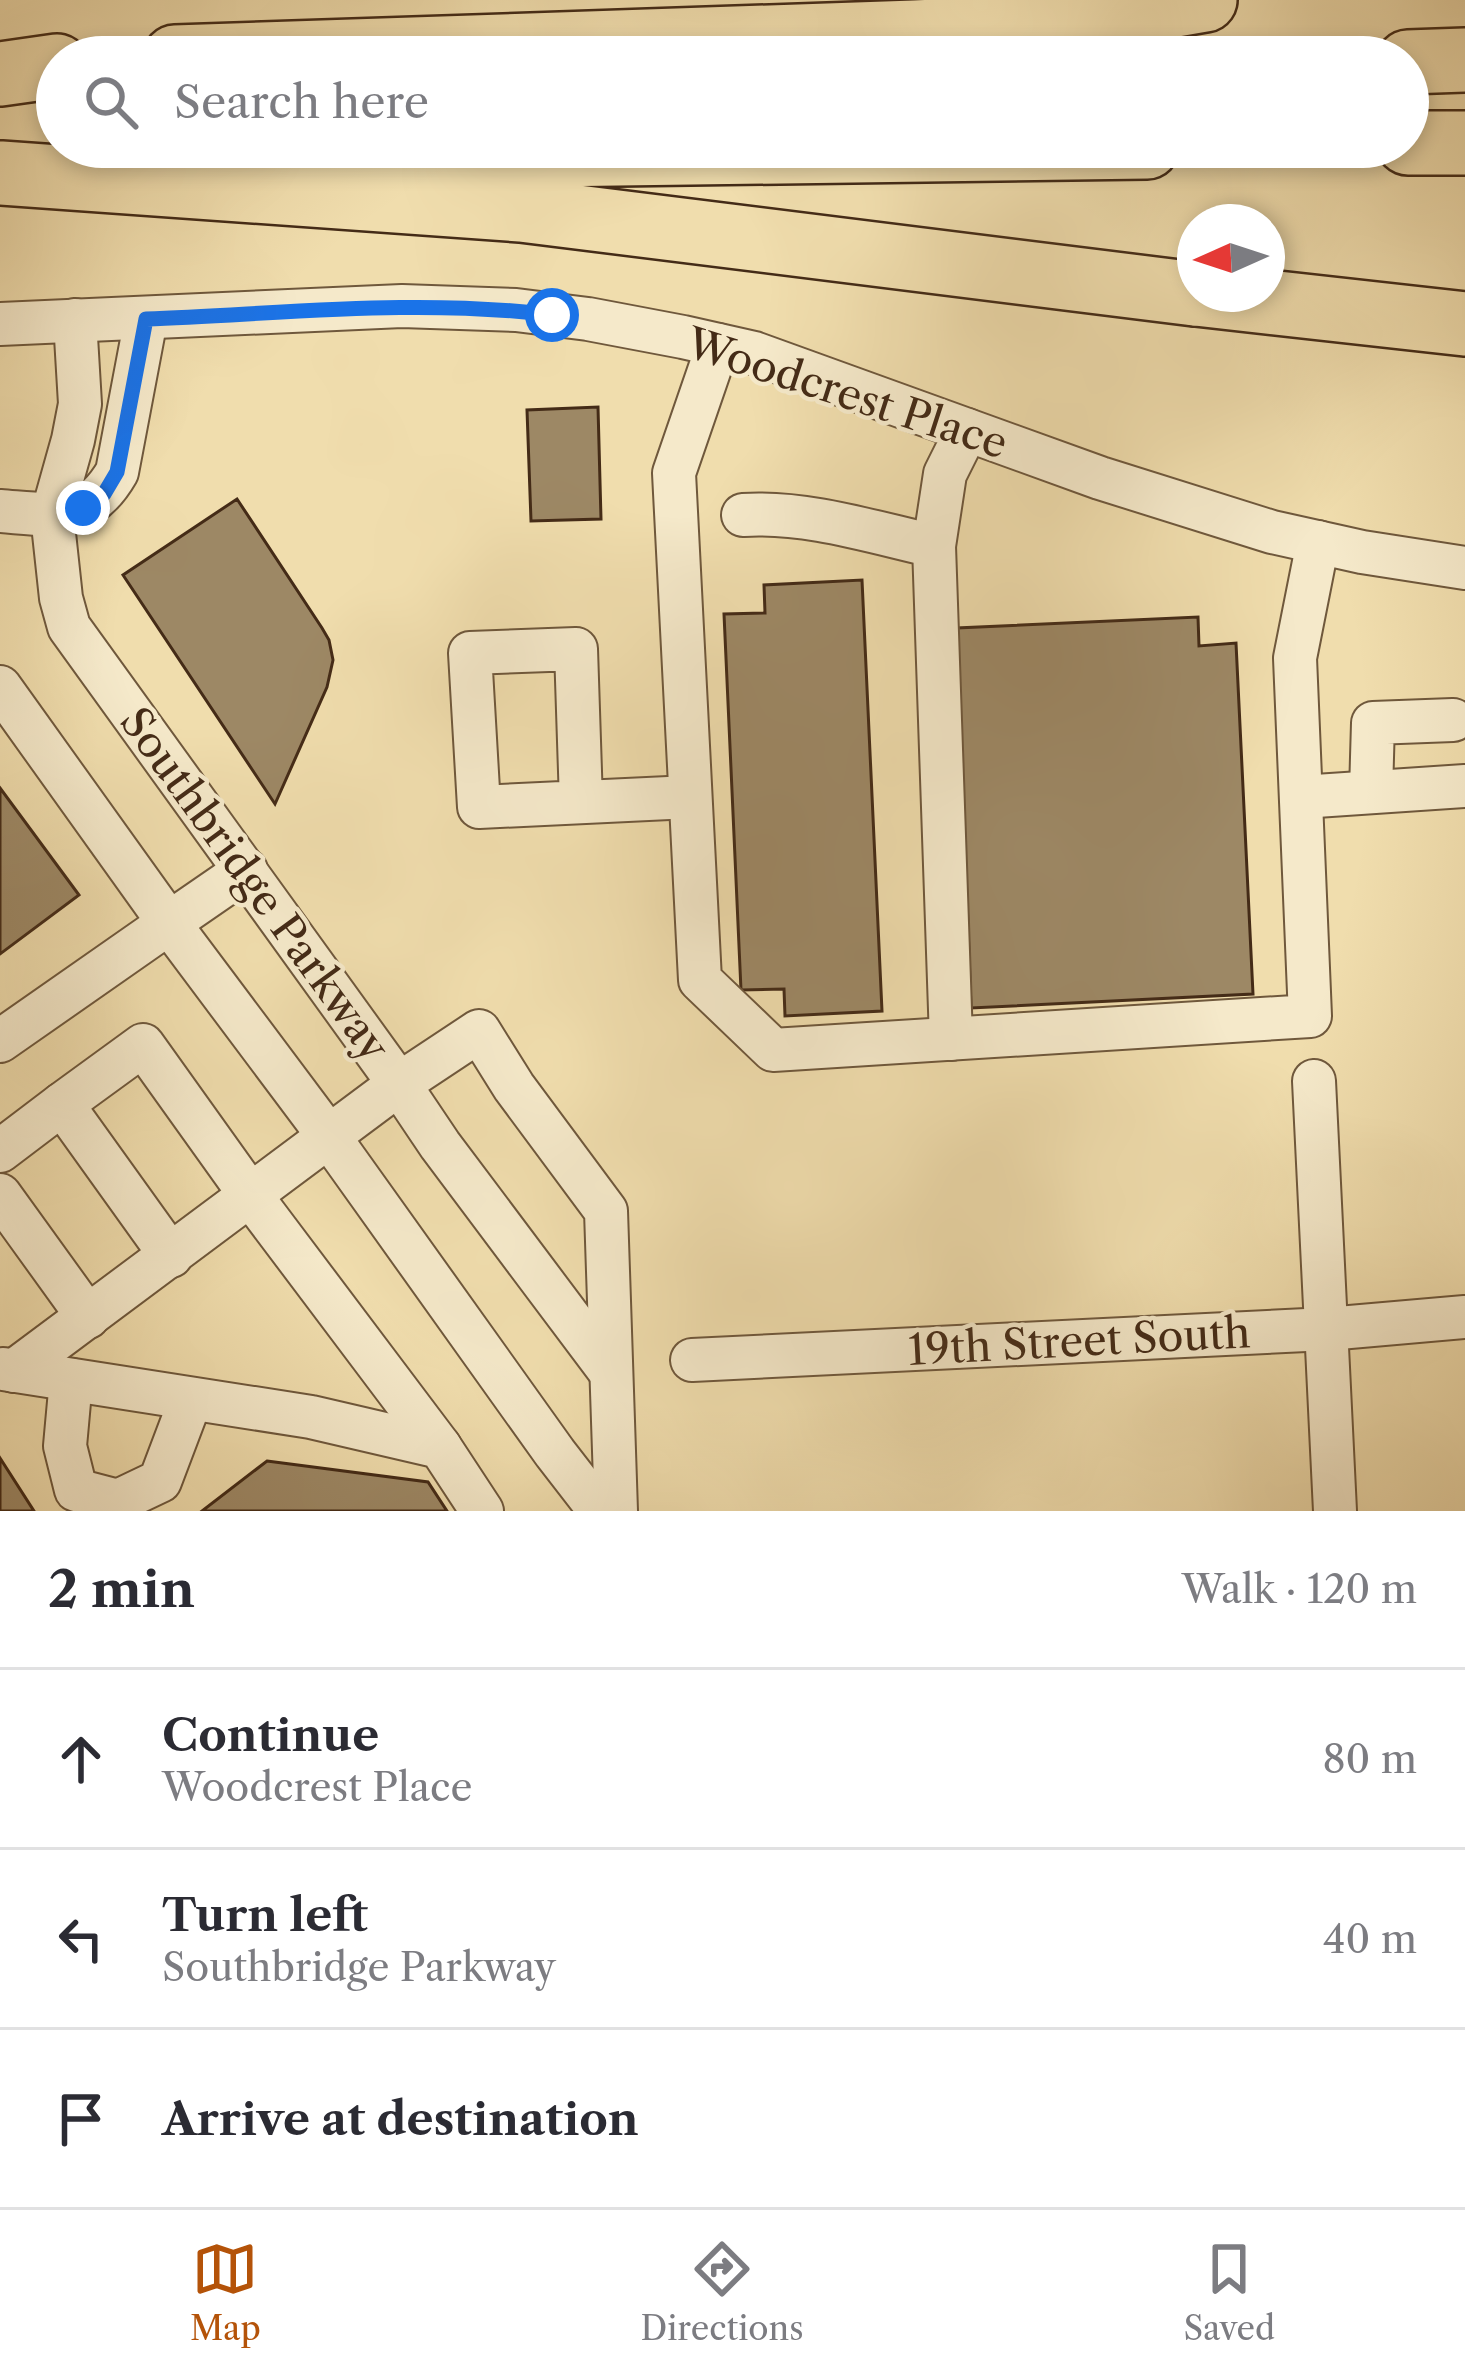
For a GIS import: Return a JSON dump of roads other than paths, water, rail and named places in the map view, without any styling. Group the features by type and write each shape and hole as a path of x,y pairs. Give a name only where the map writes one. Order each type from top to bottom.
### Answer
{"highway":[{"path":"760,36 1039,26 1205,0"},
{"path":"1429,61 1465,60"},
{"path":"0,76 36,70"},
{"path":"0,76 36,78"},
{"path":"1429,143 1465,143"},
{"path":"0,172 38,168"},
{"path":"0,172 521,210 1177,292"},
{"path":"1285,304 1465,324"}],"street":[{"name":"Woodcrest Place","path":"0,324 401,306 516,310 588,320 754,353 1122,485 1272,532 1465,568"},
{"path":"0,511 52,515 83,508 104,494 117,472 146,319"},
{"name":"Southbridge Parkway","path":"74,320 80,404 52,515 69,627 399,1084 479,1031 514,1087 606,1211 616,1511"},
{"path":"718,345 674,473 712,517 690,797 700,980 773,1050 1310,1016 1295,658 1318,542"},
{"path":"951,1039 934,546 945,474 967,430"},
{"path":"712,517 772,513 934,546"},
{"path":"0,687 601,1511"},
{"path":"1371,792 1373,723 1453,720"},
{"path":"1300,796 1465,786"},
{"path":"581,802 690,797"},
{"path":"0,1041 246,870"},
{"path":"0,1151 143,1045 440,1447 482,1511"},
{"path":"1314,1081 1335,1511"},
{"path":"7,1370 88,1317 399,1084 611,1373"},
{"path":"62,1104 171,1256"},
{"path":"0,1195 88,1317"},
{"name":"19th Street South","path":"692,1360 1327,1329 1465,1317"},
{"path":"7,1370 311,1417 440,1447"},
{"path":"71,1380 65,1446 76,1490 118,1501 160,1481 191,1399"}]}
